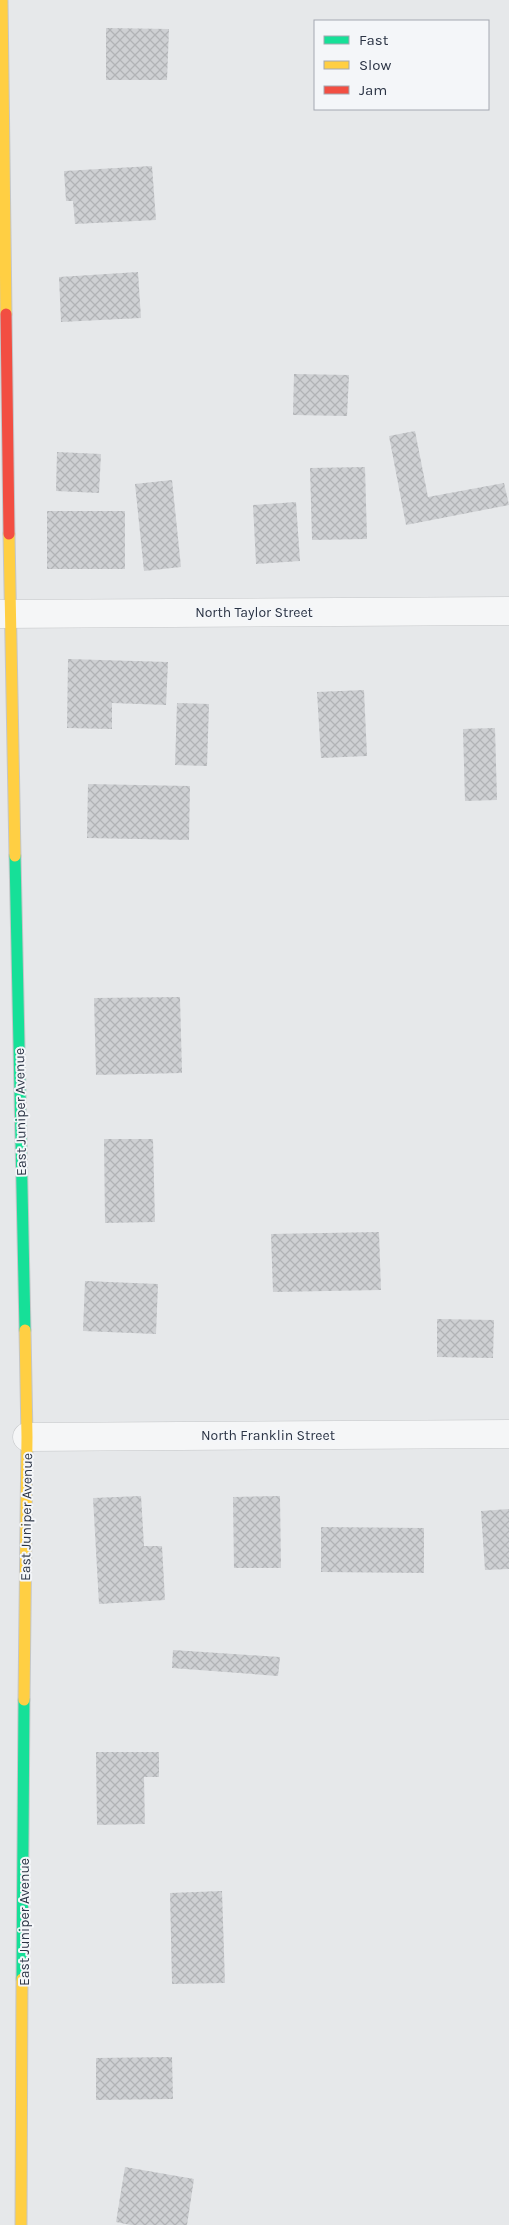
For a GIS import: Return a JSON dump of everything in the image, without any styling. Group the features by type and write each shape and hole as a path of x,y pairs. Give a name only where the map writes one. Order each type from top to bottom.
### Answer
{"street":[{"name":"East Juniper Avenue","path":"2,0 5,614 27,1437 25,1489 21,2225"},
{"name":"North Taylor Street","path":"5,614 509,611"},
{"name":"North Franklin Street","path":"27,1437 509,1434"}],"building":[{"path":"106,28 169,29 167,80 106,80"},
{"path":"152,166 156,220 75,224 73,201 66,201 64,171"},
{"path":"138,272 141,318 61,322 59,277"},
{"path":"294,374 349,375 347,416 293,415"},
{"path":"415,431 428,497 504,483 509,505 406,525 389,436"},
{"path":"57,452 101,454 99,493 56,491"},
{"path":"365,467 367,539 312,540 310,468"},
{"path":"172,480 181,567 144,571 135,484"},
{"path":"296,502 300,561 256,564 253,505"},
{"path":"47,511 125,511 125,569 47,569"},
{"path":"68,659 168,662 166,705 112,703 112,729 67,728"},
{"path":"364,690 367,756 321,758 317,692"},
{"path":"177,703 209,704 207,766 175,765"},
{"path":"495,728 497,800 465,801 463,729"},
{"path":"88,784 190,786 189,840 87,838"},
{"path":"180,997 182,1073 96,1075 94,998"},
{"path":"104,1139 153,1139 155,1222 105,1223"},
{"path":"379,1232 381,1290 273,1292 271,1234"},
{"path":"85,1281 158,1284 156,1334 83,1331"},
{"path":"437,1319 494,1320 493,1358 437,1357"},
{"path":"141,1496 144,1546 162,1546 165,1600 99,1604 93,1498"},
{"path":"280,1496 281,1568 234,1568 233,1497"},
{"path":"509,1509 509,1569 485,1570 481,1511"},
{"path":"321,1527 424,1528 424,1573 321,1572"},
{"path":"173,1650 280,1657 278,1676 172,1668"},
{"path":"96,1752 159,1752 159,1777 144,1777 145,1824 97,1825"},
{"path":"222,1891 225,1983 172,1984 170,1893"},
{"path":"172,2057 173,2099 96,2100 96,2058"},
{"path":"125,2167 194,2179 187,2225 131,2225 116,2222"}],"traffic: fast":[{"path":"15,856 25,1330"},
{"path":"22,1979 24,1700"}],"traffic: slow":[{"path":"2,0 6,314"},
{"path":"9,534 15,856"},
{"path":"24,1700 27,1437 25,1330"},
{"path":"21,2225 22,1979"}],"traffic: jam":[{"path":"6,314 9,534"}]}
